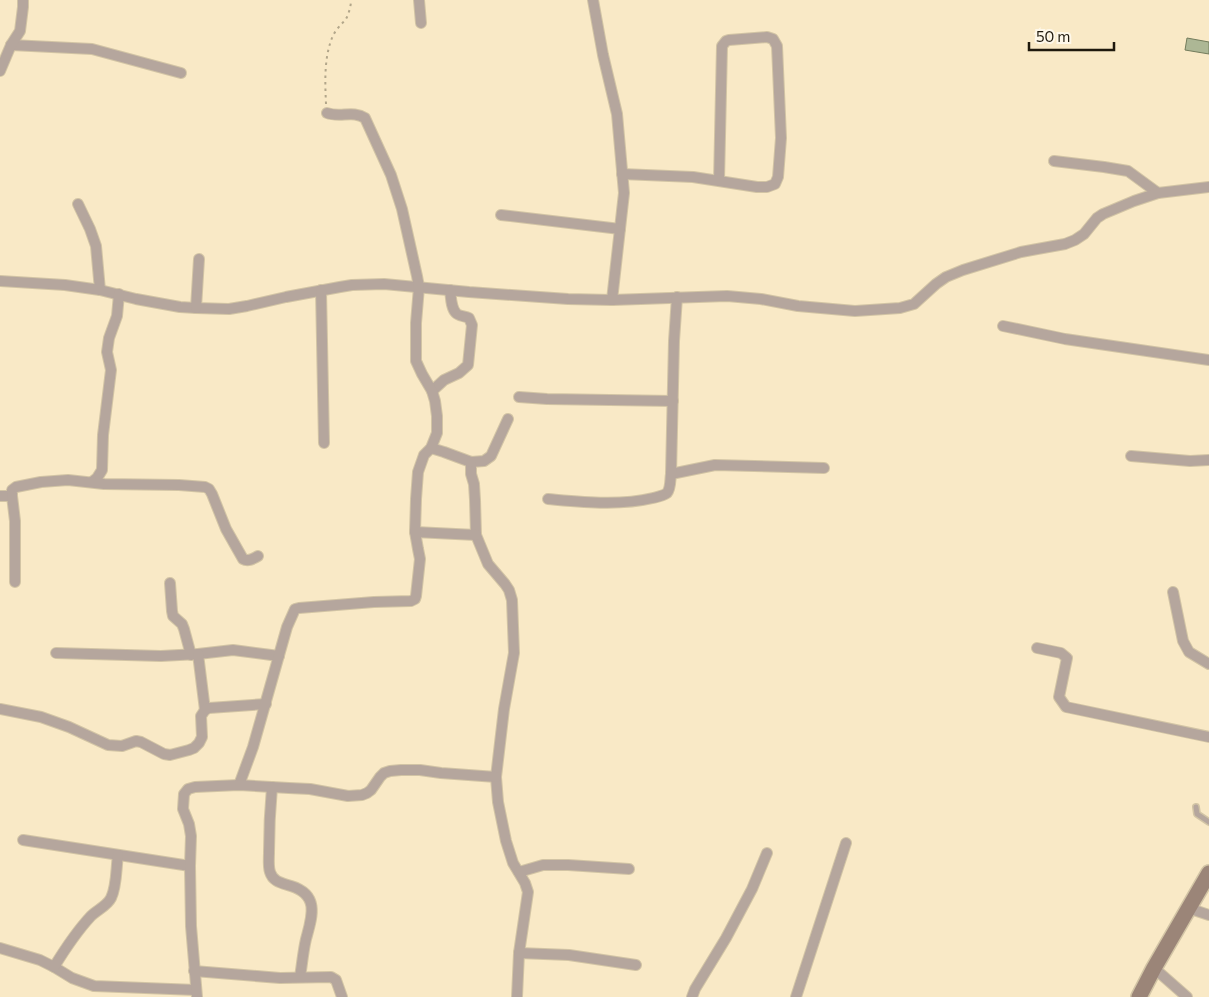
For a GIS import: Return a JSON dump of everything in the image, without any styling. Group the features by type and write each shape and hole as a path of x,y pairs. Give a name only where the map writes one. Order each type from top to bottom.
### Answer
{"main road":[{"path":"1139,997 1209,872"}],"street":[{"path":"0,71 11,45 20,31 23,0"},
{"path":"419,0 422,23"},
{"path":"593,0 602,55 617,114 624,194 612,300"},
{"path":"622,174 693,177 757,187 772,186 777,180 781,138 777,46 773,39 730,40 726,41 722,46 719,181"},
{"path":"11,45 92,49 181,72"},
{"path":"239,785 253,747 287,627 295,609 413,600 416,596 420,559 416,532 418,472 424,455 431,448 437,433 435,401 432,391 416,361 416,323 419,288 417,276 396,190 365,118 356,114 334,115 328,113"},
{"path":"1054,161 1104,166 1128,171 1158,193"},
{"path":"0,281 65,285 100,290 162,304 229,309 321,290 370,284 568,299 612,300 736,296 798,306 856,311 900,308 914,304 946,277 963,270 1021,252 1065,244 1075,240 1084,234 1102,214 1134,201 1158,193 1209,186"},
{"path":"78,204 96,246 100,290"},
{"path":"501,215 620,229"},
{"path":"196,308 199,259"},
{"path":"321,290 324,443"},
{"path":"432,391 444,380 459,373 468,365 472,325 469,318 455,312 450,290"},
{"path":"92,482 102,470 103,435 111,370 107,352 116,316 119,294"},
{"path":"548,499 625,502 647,500 667,493 671,474 674,341 678,298"},
{"path":"1003,326 1065,338 1209,360"},
{"path":"519,397 673,401"},
{"path":"431,448 471,462 484,461 490,456 508,419"},
{"path":"1131,456 1190,461 1209,460"},
{"path":"471,462 476,535 488,564 505,584 512,600 514,653 504,709 496,776 498,802 506,840 513,863 528,892 519,953 517,997"},
{"path":"671,474 714,465 824,468"},
{"path":"15,582 13,488 22,485 68,480 121,485 179,484 209,489 226,529 243,559 251,560 258,556"},
{"path":"0,496 12,496"},
{"path":"416,532 476,535"},
{"path":"170,583 173,616 182,624 194,655 205,710"},
{"path":"1173,592 1183,641 1189,652 1209,664"},
{"path":"1037,648 1062,653 1067,658 1059,697 1066,707 1209,737"},
{"path":"56,654 161,656 194,655 233,650 279,656"},
{"path":"0,710 42,717 108,745 122,746 136,741 170,755 194,748 199,743 202,737 201,716 205,710 209,708 266,704"},
{"path":"0,948 40,960 72,978 94,986 196,994 191,926 191,836 183,809 184,794 188,789 239,785 310,789 348,796 367,794 380,776 390,771 420,770 441,774 496,776"},
{"path":"272,787 269,836 270,871 278,883 299,888 306,894 312,908 311,923 306,940 300,977"},
{"path":"22,840 190,866"},
{"path":"796,997 846,843"},
{"path":"692,997 752,889 767,853"},
{"path":"54,967 82,926 111,898 118,855"},
{"path":"519,872 543,865 629,869"},
{"path":"1188,908 1209,915"},
{"path":"519,953 569,955 636,965"},
{"path":"1154,968 1187,997"},
{"path":"194,971 280,978 333,977 336,980 342,997"}],"lane":[{"path":"1196,807 1197,814 1209,822"}],"path":[{"path":"328,113 326,110 325,85 328,54 332,38 346,17 351,0"}],"building":[{"path":"1187,38 1209,42 1209,54 1185,50"}]}
